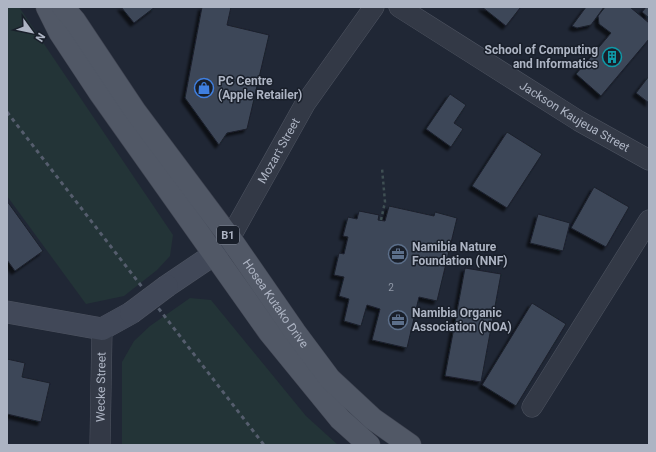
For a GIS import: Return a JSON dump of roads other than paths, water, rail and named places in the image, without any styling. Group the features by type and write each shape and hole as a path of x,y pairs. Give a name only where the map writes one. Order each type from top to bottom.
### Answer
{"main road":[{"name":"Hosea Kutako Drive","path":"47,7 60,33 99,92 269,332 340,419 369,445"},
{"name":"Hosea Kutako Drive","path":"63,7 75,21 135,111 230,238 295,332 330,379 373,419 410,445"}],"street":[{"name":"Mozart Street","path":"230,238 305,104 374,7"},
{"name":"Jackson Kaujeua Street","path":"399,7 579,121 649,160"},
{"path":"532,407 649,220"},
{"path":"7,312 102,329 131,313 167,286 214,255 230,238"},
{"name":"Wecke Street","path":"100,445 102,329"}],"railway":[{"path":"7,112 264,445"}],"place":[{"name":"School of Computing and Informatics","path":"612,57"},
{"name":"PC Centre (Apple Retailer)","path":"204,88"},
{"name":"Namibia Nature Foundation (NNF)","path":"398,254"},
{"name":"Namibia Organic Association (NOA)","path":"398,320"}]}
